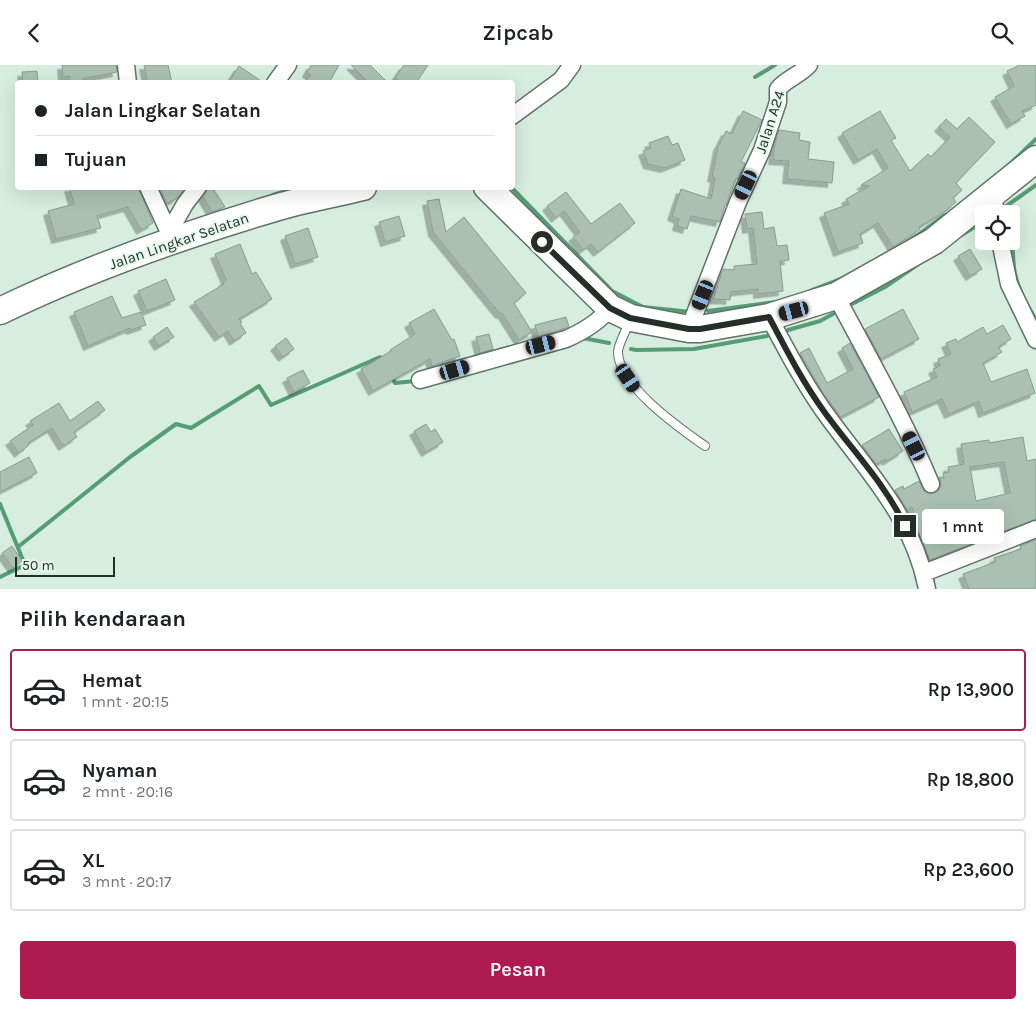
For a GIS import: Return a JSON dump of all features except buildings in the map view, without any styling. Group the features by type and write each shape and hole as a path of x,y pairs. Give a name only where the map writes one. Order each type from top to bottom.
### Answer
{"highway":[{"path":"994,205 1036,159"},
{"name":"Jalan Lingkar Selatan","path":"0,311 52,286 171,236 350,190"},
{"path":"490,190 620,313 689,329 700,329 769,317 794,311 836,296 975,216"}],"street":[{"path":"126,65 128,80"},
{"path":"277,80 288,65"},
{"path":"515,114 561,80 572,65"},
{"name":"Jalan A24","path":"689,329 738,202 762,150 777,108 778,89 809,65"},
{"path":"149,190 171,236"},
{"path":"171,236 185,204 196,190"},
{"path":"1002,250 1009,284 1036,340"},
{"path":"836,296 883,383 922,461 931,484"},
{"path":"420,380 566,339 603,317 620,313"},
{"path":"769,317 796,369 823,410 885,491 898,512 925,581 1036,529"}],"lane":[{"path":"620,313 618,351 623,369 634,387 672,423 705,446"}],"waterway":[{"path":"755,77 775,65"},
{"path":"1011,163 1036,139"},
{"path":"1008,205 1036,185"},
{"path":"273,195 289,190"},
{"path":"514,190 612,291 643,307 691,312"},
{"path":"912,239 945,215"},
{"path":"960,236 975,227"},
{"path":"1013,250 1018,285 1036,320"},
{"path":"852,304 885,287 917,265"},
{"path":"812,290 843,278"},
{"path":"708,311 775,302"},
{"path":"788,330 820,321 833,314"},
{"path":"631,349 694,349 767,336"},
{"path":"583,338 609,343"},
{"path":"18,547 130,457 176,424 191,428 259,386 271,405 380,357 382,362"},
{"path":"391,376 395,383 415,381"},
{"path":"0,504 25,565 0,577"}],"route":[{"path":"542,242 610,308 630,318 689,329 700,329 769,317 796,369 823,410 885,491 905,526"}]}
